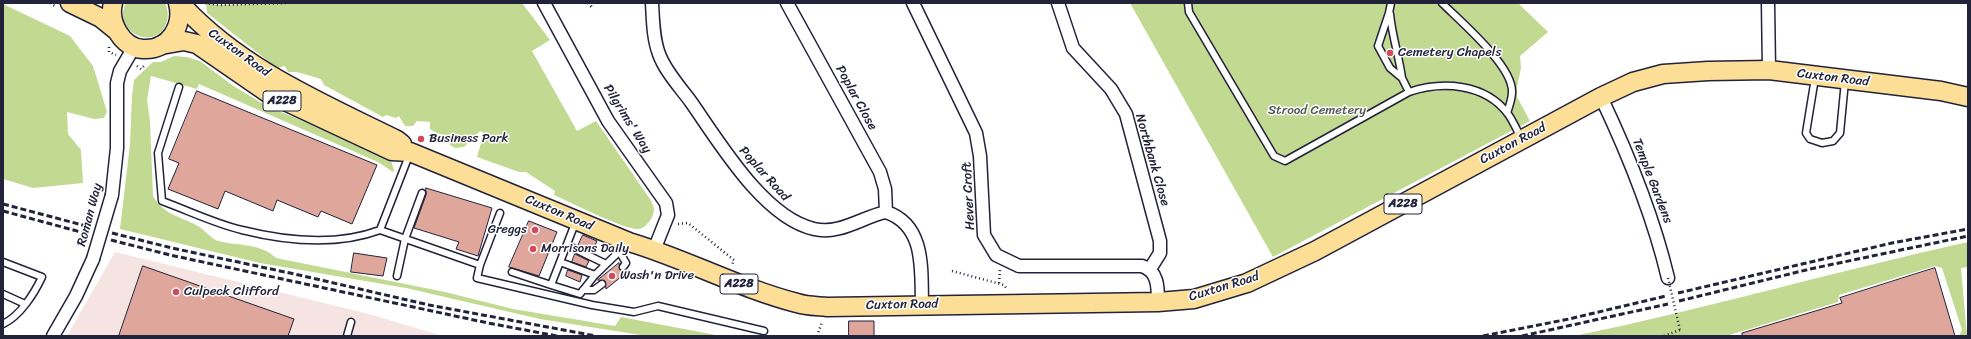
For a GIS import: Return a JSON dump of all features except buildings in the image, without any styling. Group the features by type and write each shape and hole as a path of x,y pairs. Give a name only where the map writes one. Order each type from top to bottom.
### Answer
{"main road":[{"path":"70,3 101,18 134,47"},
{"path":"114,3 112,17 117,31"},
{"path":"161,45 170,38 177,29 179,3"},
{"name":"Cuxton Road","path":"179,3 196,21 214,36 272,77 397,140 410,152"},
{"name":"Cuxton Road","path":"134,47 147,49 184,41 197,44 247,80 281,101 392,151 410,152 465,173 576,220 624,247 654,250 756,290 798,304 827,307 1158,302 1194,299 1247,283 1315,251 1601,98 1633,82 1663,74 1769,70 1941,91 1968,97"}],"street":[{"name":"Pilgrims' Way","path":"544,3 608,121 666,203 668,215 654,250"},
{"name":"Poplar Road","path":"652,3 659,55 665,66 746,178 778,210 799,225 815,229 831,230 844,228 872,215 886,212"},
{"name":"Poplar Close","path":"787,3 880,172 885,189 886,212"},
{"name":"Hever Croft","path":"913,3 976,133 980,156 984,235 996,256 1019,266 1142,266 1150,268"},
{"name":"Northbank Close","path":"1058,3 1073,48 1115,94 1131,128 1160,242 1160,253 1150,268"},
{"path":"1768,3 1769,70"},
{"name":"Roman Way","path":"53,336 76,296 93,259 112,195 117,148 118,78 123,64 134,47"},
{"name":"Temple Gardens","path":"1601,98 1632,166 1647,205 1668,278"},
{"path":"886,212 903,222 918,243 922,305"},
{"path":"1150,268 1157,282 1158,302"}],"lane":[{"path":"1188,3 1189,12 1274,156 1285,161 1409,92 1424,87 1448,85 1471,89 1492,99 1507,113 1522,140"},
{"path":"1390,3 1389,12 1378,46 1390,68 1402,78"},
{"path":"1442,3 1497,58 1508,74 1512,91 1507,113"},
{"path":"1389,12 1392,35 1399,56 1402,78 1409,92"},
{"path":"1816,76 1806,133 1810,139 1822,143 1833,141 1840,133 1845,80"},
{"path":"179,87 158,153 162,201 241,230 295,239 334,240 363,237 380,230 480,265"},
{"path":"380,230 410,152"},
{"path":"397,276 405,239 422,193"},
{"path":"500,214 480,265 477,278 517,289 634,312 658,306 764,331"},
{"path":"551,285 576,220"},
{"path":"567,245 606,264"},
{"path":"512,272 580,294 595,275 624,247"},
{"path":"623,268 626,263 624,247"},
{"path":"3,262 42,277 36,290 25,304 13,317 3,324"},
{"path":"560,262 595,275"},
{"path":"583,290 594,290 602,284"},
{"path":"3,294 25,304"},
{"path":"347,336 351,322"}],"path":[{"path":"205,3 218,5 288,3"},
{"path":"688,223 734,260 727,279"},
{"path":"952,271 1004,284 1008,291"},
{"path":"1664,336 1680,330 1668,278"}],"shaded area":[{"path":"115,252 365,313 443,336 67,336"}],"green space":[{"path":"126,3 165,3 168,19 160,33 153,37 144,37 129,29 124,22 123,13"},
{"path":"206,3 218,5 288,3 522,3 550,40 532,51 577,131 596,121 650,199 653,204 654,214 647,224 639,229 620,225 554,195 555,191 526,172 519,172 477,157 484,133 480,131 464,147 455,148 450,145 450,138 430,129 430,122 417,121 413,126 405,126 399,116 396,118 386,115 383,117 324,85 321,79 297,72 288,72 285,66 277,68 207,13"},
{"name":"Strood Cemetery","path":"1130,3 1518,3 1548,32 1520,56 1521,68 1517,87 1517,97 1530,121 1273,257"},
{"path":"3,4 70,36 93,66 107,112 104,118 94,119 67,112 68,134 81,150 83,183 33,188 3,179"},
{"path":"174,56 187,57 200,61 232,85 268,107 389,155 394,170 393,172 378,162 199,84 197,89 151,76 147,100 150,121 153,196 163,208 201,228 216,240 226,243 256,247 270,253 276,258 445,292 513,309 615,326 621,317 721,336 647,336 540,319 406,288 260,263 120,229 130,144 134,80 153,62 161,62"},
{"path":"1968,242 1968,267 1961,268 1967,336 1959,336 1962,330 1942,268 1935,266 1839,295 1838,302 1726,336 1574,336 1673,314"}],"railway":[{"path":"3,204 90,227"},
{"path":"3,211 88,234"},
{"path":"1678,293 1892,243 1968,229"},
{"path":"112,233 172,248 429,305 596,336"},
{"path":"1679,301 1810,269 1968,236"},
{"path":"111,240 170,255 488,323 557,336"},
{"path":"1483,336 1569,319 1666,296"},
{"path":"1522,336 1668,304"}],"place":[{"name":"Cemetery Chapels","path":"1390,53"},
{"name":"Business Park","path":"421,139"},
{"name":"Greggs","path":"535,230"},
{"name":"Morrisons Daily","path":"533,249"},
{"name":"Wash'n Drive","path":"612,276"},
{"name":"Culpeck Clifford","path":"176,292"}]}
